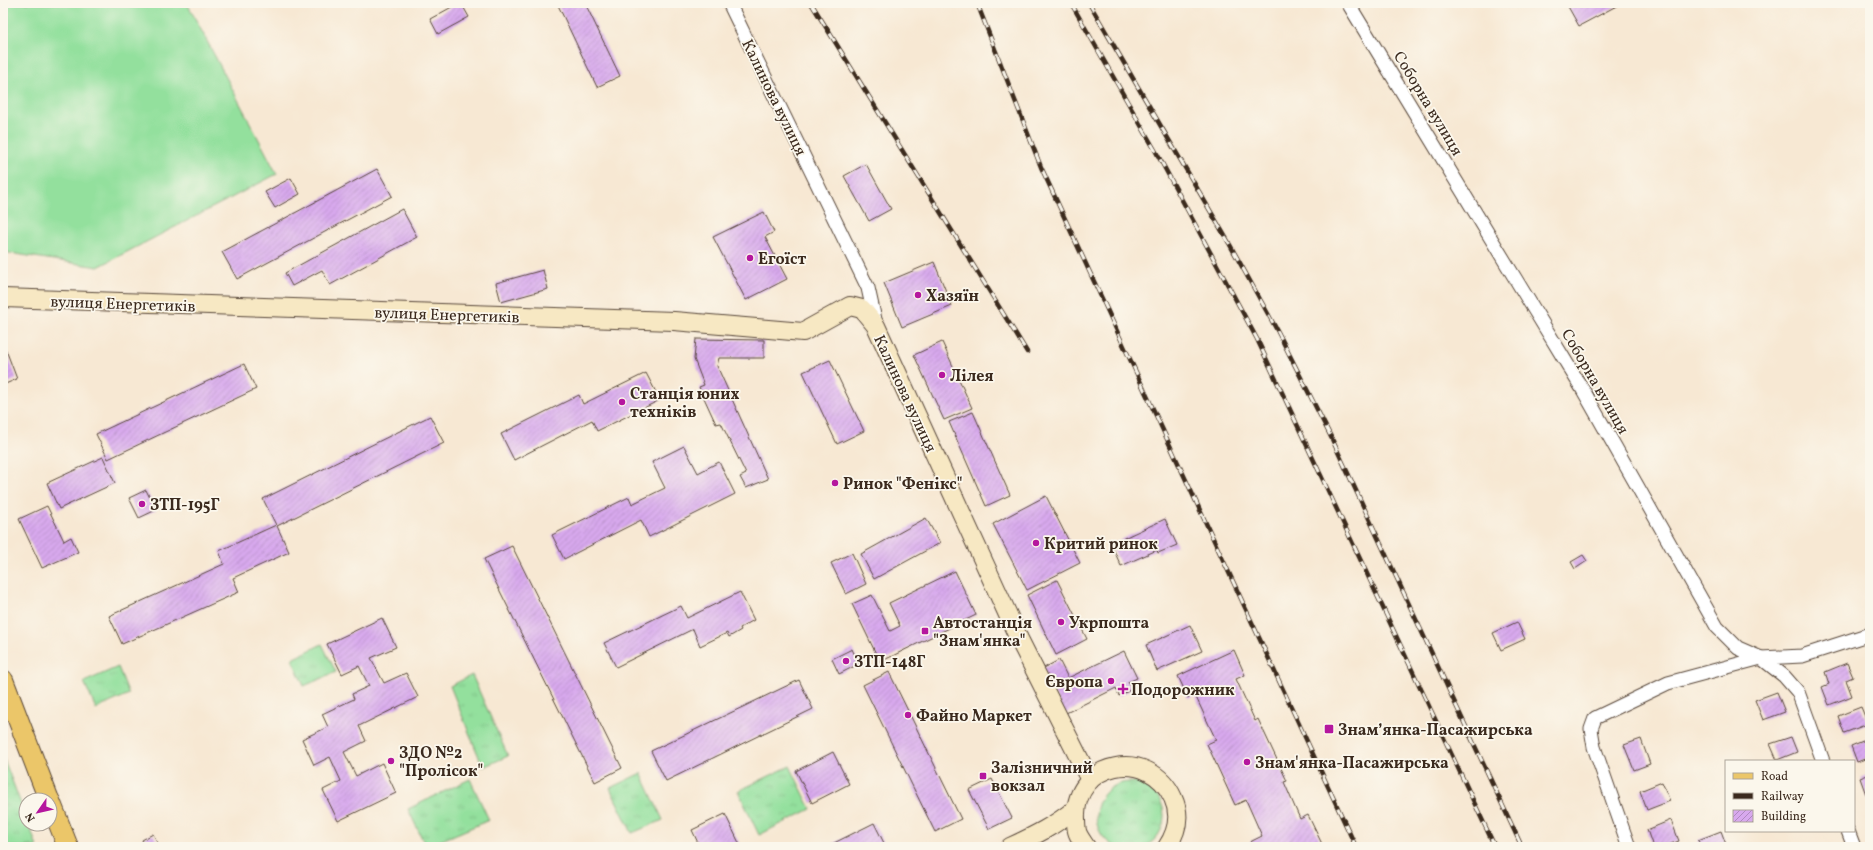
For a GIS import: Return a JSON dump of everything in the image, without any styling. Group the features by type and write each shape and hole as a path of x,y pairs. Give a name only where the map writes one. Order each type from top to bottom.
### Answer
{"main road":[{"path":"3,680 47,792"},
{"path":"58,821 68,847"}],"street":[{"name":"Калинова вулиця","path":"729,3 868,288 876,326 1019,639 1090,780"},
{"name":"Соборна вулиця","path":"1348,3 1583,390 1717,627 1738,648 1761,658 1784,676 1798,692 1823,760"},
{"name":"вулиця Енергетиків","path":"3,298 674,321 803,332 850,306 862,309 876,326"},
{"path":"1629,847 1594,747 1591,729 1595,718 1668,684 1761,658 1802,656 1870,634"},
{"path":"1086,847 1077,831 1076,808 1078,798 1090,780 1104,770 1122,765 1140,767 1156,775 1169,788 1176,804 1179,847"},
{"path":"1010,847 1036,836 1064,819 1076,808"},
{"path":"1167,847 1173,837 1177,822"},
{"path":"1848,832 1854,847"}],"green space":[{"path":"3,3 187,3 277,174 98,267 3,252"},
{"path":"322,644 336,672 304,686 292,659"},
{"path":"118,667 129,694 96,709 84,682"},
{"path":"472,675 508,756 483,767 450,686"},
{"path":"3,757 18,796 18,832 32,832 37,847 3,847"},
{"path":"790,766 811,809 759,835 738,791"},
{"path":"641,773 663,820 632,833 610,788"},
{"path":"470,779 489,820 426,847 408,809"},
{"path":"1130,782 1143,785 1154,792 1161,803 1164,816 1161,829 1154,840 1143,847 1130,850 1117,847 1106,840 1099,829 1096,816 1099,803 1106,792 1117,785"}],"building":[{"path":"461,3 469,17 438,34 430,19"},
{"path":"557,3 585,3 620,76 597,87"},
{"path":"1566,3 1622,3 1579,26"},
{"path":"866,164 891,209 869,221 844,176"},
{"path":"377,169 392,196 237,279 222,252"},
{"path":"291,178 300,194 275,208 265,192"},
{"path":"402,209 417,237 330,285 322,270 292,286 285,273"},
{"name":"Егоїст","path":"764,212 774,232 765,237 787,279 746,300 713,237"},
{"name":"Хазяїн","path":"934,262 952,306 902,327 884,283"},
{"path":"543,270 548,289 501,302 496,283"},
{"path":"696,339 764,340 764,358 719,358 717,366 768,479 746,488 740,477 746,474 721,423 716,424 699,387 704,385 694,359"},
{"path":"942,342 972,408 944,420 914,355"},
{"path":"6,350 17,379 3,385 3,351"},
{"path":"830,360 864,431 837,444 803,372"},
{"path":"244,364 256,389 108,459 96,434"},
{"path":"646,373 660,400 597,431 592,420 514,460 501,434 579,395 583,404"},
{"path":"973,412 1010,495 986,506 949,422"},
{"path":"430,416 444,443 277,526 289,552 233,578 239,592 122,644 109,616 224,564 219,551 276,525 263,499"},
{"path":"684,446 698,473 719,462 735,494 649,537 641,520 564,559 552,535 629,497 632,504 665,488 652,462"},
{"path":"103,457 115,483 59,509 47,483"},
{"name":"ЗТП-195Г","path":"146,490 156,510 139,518 129,498"},
{"name":"Критий ринок","path":"1046,496 1080,563 1027,590 993,524"},
{"path":"47,506 64,541 71,537 78,552 42,568 19,519"},
{"path":"926,518 940,543 874,579 861,554"},
{"path":"1165,519 1177,545 1158,553 1157,550 1121,566 1111,544"},
{"path":"512,546 622,768 595,782 484,559"},
{"path":"852,553 866,584 846,594 831,563"},
{"path":"1583,555 1587,561 1575,569 1571,562"},
{"path":"955,571 976,615 880,662 852,604 872,595 890,631 900,626 889,603"},
{"path":"1057,580 1087,639 1056,655 1027,595"},
{"path":"740,592 754,620 740,628 741,630 729,637 727,633 700,646 693,629 616,667 604,643 681,606 687,618"},
{"path":"382,618 396,647 371,658 384,683 406,673 418,697 359,726 366,741 344,752 356,776 382,763 396,793 338,821 323,790 341,781 330,757 314,765 302,739 328,727 322,714 354,699 352,694 369,686 359,666 342,674 327,644"},
{"path":"1517,622 1525,639 1501,650 1493,633"},
{"path":"1190,625 1202,651 1157,671 1146,645"},
{"name":"ЗТП-148Г","path":"852,649 859,664 839,674 832,659"},
{"name":"Знам'янка-Пасажирська","path":"1234,650 1245,675 1236,679 1255,721 1258,719 1287,781 1284,782 1300,819 1308,815 1322,844 1314,847 1252,847 1250,842 1262,836 1246,800 1235,805 1207,744 1216,740 1195,695 1188,698 1178,676"},
{"path":"1124,651 1137,678 1128,682 1132,689 1119,696 1116,688 1064,714 1042,669 1059,660 1068,678"},
{"path":"1847,663 1853,677 1846,680 1852,696 1829,705 1822,687 1829,684 1825,672"},
{"path":"889,672 961,819 935,832 863,685"},
{"path":"799,680 813,709 666,781 651,751"},
{"path":"1777,692 1785,712 1763,720 1755,700"},
{"path":"1861,707 1868,724 1844,733 1838,716"},
{"path":"1791,737 1797,752 1777,760 1770,744"},
{"path":"1870,738 1870,757 1857,762 1851,746"},
{"path":"1641,739 1650,764 1634,770 1624,745"},
{"path":"833,752 849,784 812,803 796,771"},
{"path":"1870,774 1870,800 1868,800 1860,778"},
{"path":"992,779 1012,818 989,829 969,790"},
{"path":"1662,782 1670,801 1647,810 1640,791"},
{"path":"725,814 741,847 700,847 692,830"},
{"path":"1671,820 1679,841 1662,847 1653,847 1647,830"},
{"path":"874,823 886,847 826,847"},
{"path":"1721,831 1727,847 1701,847 1698,840"},
{"path":"153,834 160,847 145,847 142,840"}],"railway":[{"path":"811,3 1027,352"},
{"path":"977,3 1041,167 1356,847"},
{"path":"1071,3 1155,150 1257,339 1495,847"},
{"path":"1089,3 1229,243 1278,332 1332,439 1522,847"}],"place":[{"name":"Егоїст","path":"750,258"},
{"name":"Хазяїн","path":"918,295"},
{"name":"Лілея","path":"942,375"},
{"name":"Станція юних техніків","path":"622,402"},
{"name":"Ринок \"Фенікс\"","path":"835,483"},
{"name":"ЗТП-195Г","path":"142,504"},
{"name":"Критий ринок","path":"1036,543"},
{"name":"Укрпошта","path":"1061,622"},
{"name":"Автостанція \"Знам'янка\"","path":"925,631"},
{"name":"ЗТП-148Г","path":"846,661"},
{"name":"Європа","path":"1111,681"},
{"name":"Подорожник","path":"1123,689"},
{"name":"Файно Маркет","path":"908,715"},
{"name":"Знам’янка-Пасажирська","path":"1329,729"},
{"name":"ЗДО №2 \"Пролісок\"","path":"391,761"},
{"name":"Знам'янка-Пасажирська","path":"1247,762"},
{"name":"Залізничний вокзал","path":"983,776"}]}
